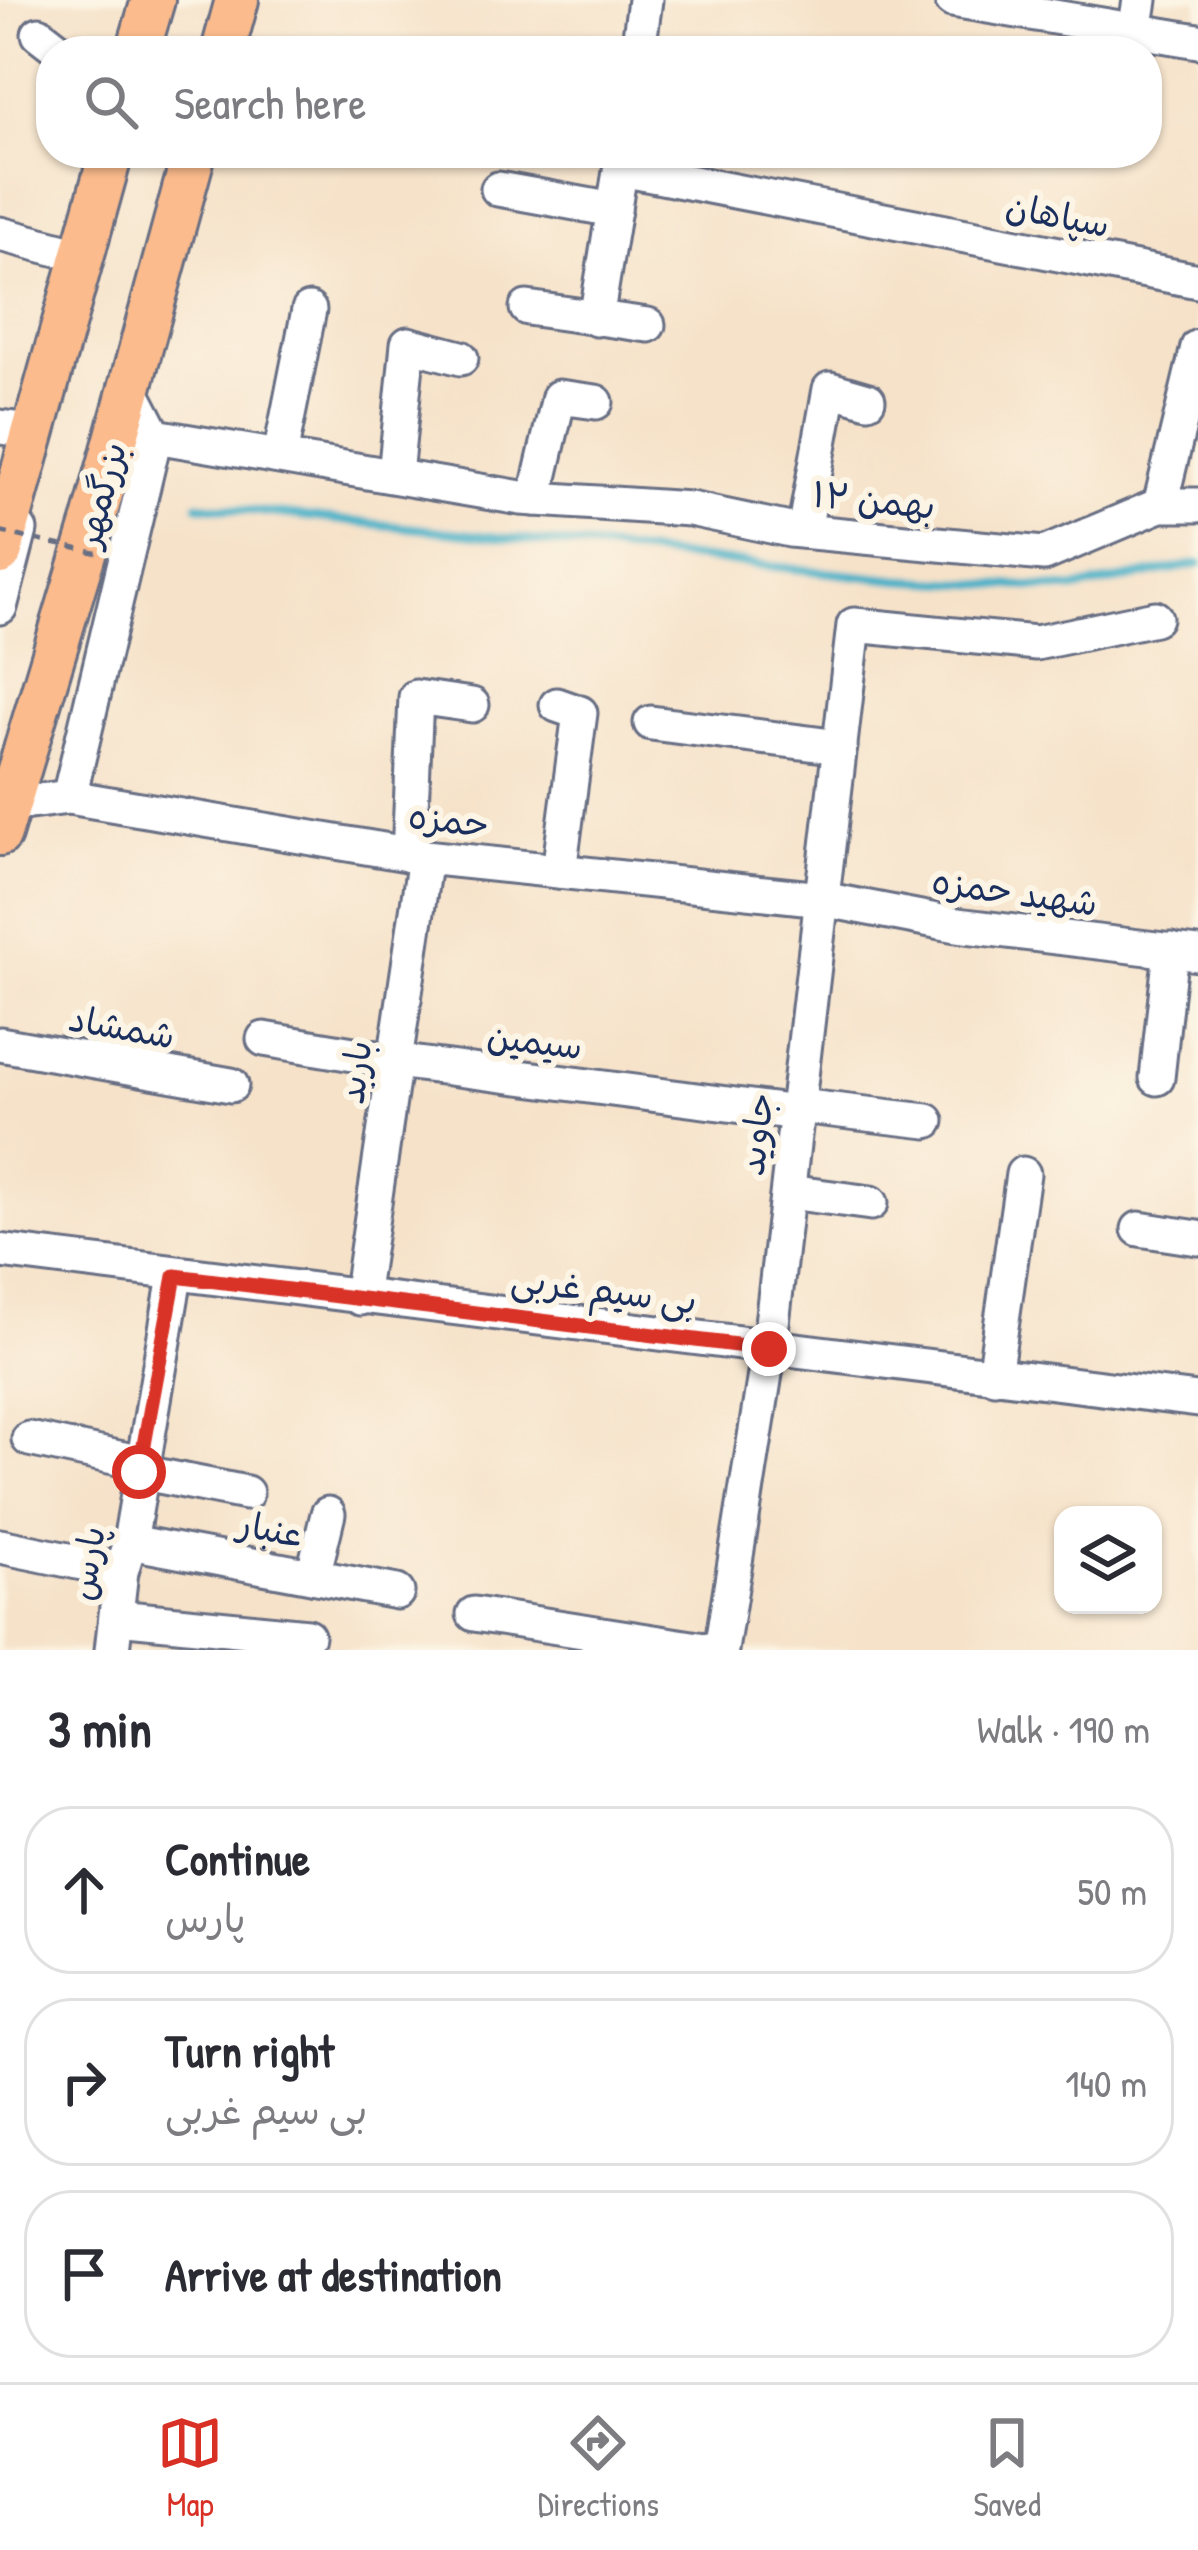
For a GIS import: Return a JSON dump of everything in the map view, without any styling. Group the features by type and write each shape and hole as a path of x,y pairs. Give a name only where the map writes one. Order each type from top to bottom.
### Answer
{"main road":[{"path":"143,36 152,0"},
{"path":"227,36 237,0"},
{"path":"0,553 16,429 84,256 107,168"},
{"name":"بزرگمهر","path":"4,819 94,520 190,168"}],"street":[{"path":"157,36 167,0"},
{"path":"640,36 645,0"},
{"path":"952,0 1137,15 1198,41"},
{"path":"0,607 122,168"},
{"name":"سپاهان","path":"596,319 621,168"},
{"name":"سپاهان","path":"656,168 1198,280"},
{"path":"498,189 614,210"},
{"path":"0,234 84,256"},
{"path":"527,308 648,325"},
{"path":"280,456 309,310"},
{"path":"395,475 407,344 461,358"},
{"path":"1160,505 1198,347"},
{"path":"69,796 155,436 129,386"},
{"path":"804,531 830,389 868,400"},
{"path":"535,499 559,397 596,402"},
{"name":"۱۲ بهمن","path":"155,436 535,499 690,509 804,531 1044,554 1160,505 1198,505"},
{"name":"جاوید","path":"721,1650 769,1349 854,625 1036,643 1155,618"},
{"path":"417,856 416,697 472,705"},
{"path":"557,706 580,713 559,871"},
{"path":"651,723 840,747"},
{"name":"حمزه","path":"4,819 69,796 417,856 822,899"},
{"name":"باربد","path":"360,1298 395,1061 417,856"},
{"name":"شهید حمزه","path":"822,899 957,925 1184,952"},
{"path":"1157,1078 1184,952"},
{"name":"سیمین","path":"264,1039 395,1061 798,1110 927,1120"},
{"name":"شمشاد","path":"0,1043 231,1085"},
{"path":"994,1376 1023,1174"},
{"path":"788,1192 871,1203"},
{"path":"1138,1229 1198,1238"},
{"name":"بی سیم غربی","path":"0,1252 1198,1400"},
{"name":"پارس","path":"114,1634 175,1276"},
{"path":"29,1439 246,1493"},
{"path":"314,1576 328,1514"},
{"name":"عنبار","path":"0,1546 314,1576 397,1592"},
{"path":"474,1614 705,1650"},
{"path":"114,1634 307,1636"}],"path":[{"path":"0,532 106,555"}],"waterway":[{"path":"198,505 899,580 1073,589 1198,564"}],"route":[{"path":"139,1472 175,1276 769,1349"}]}
